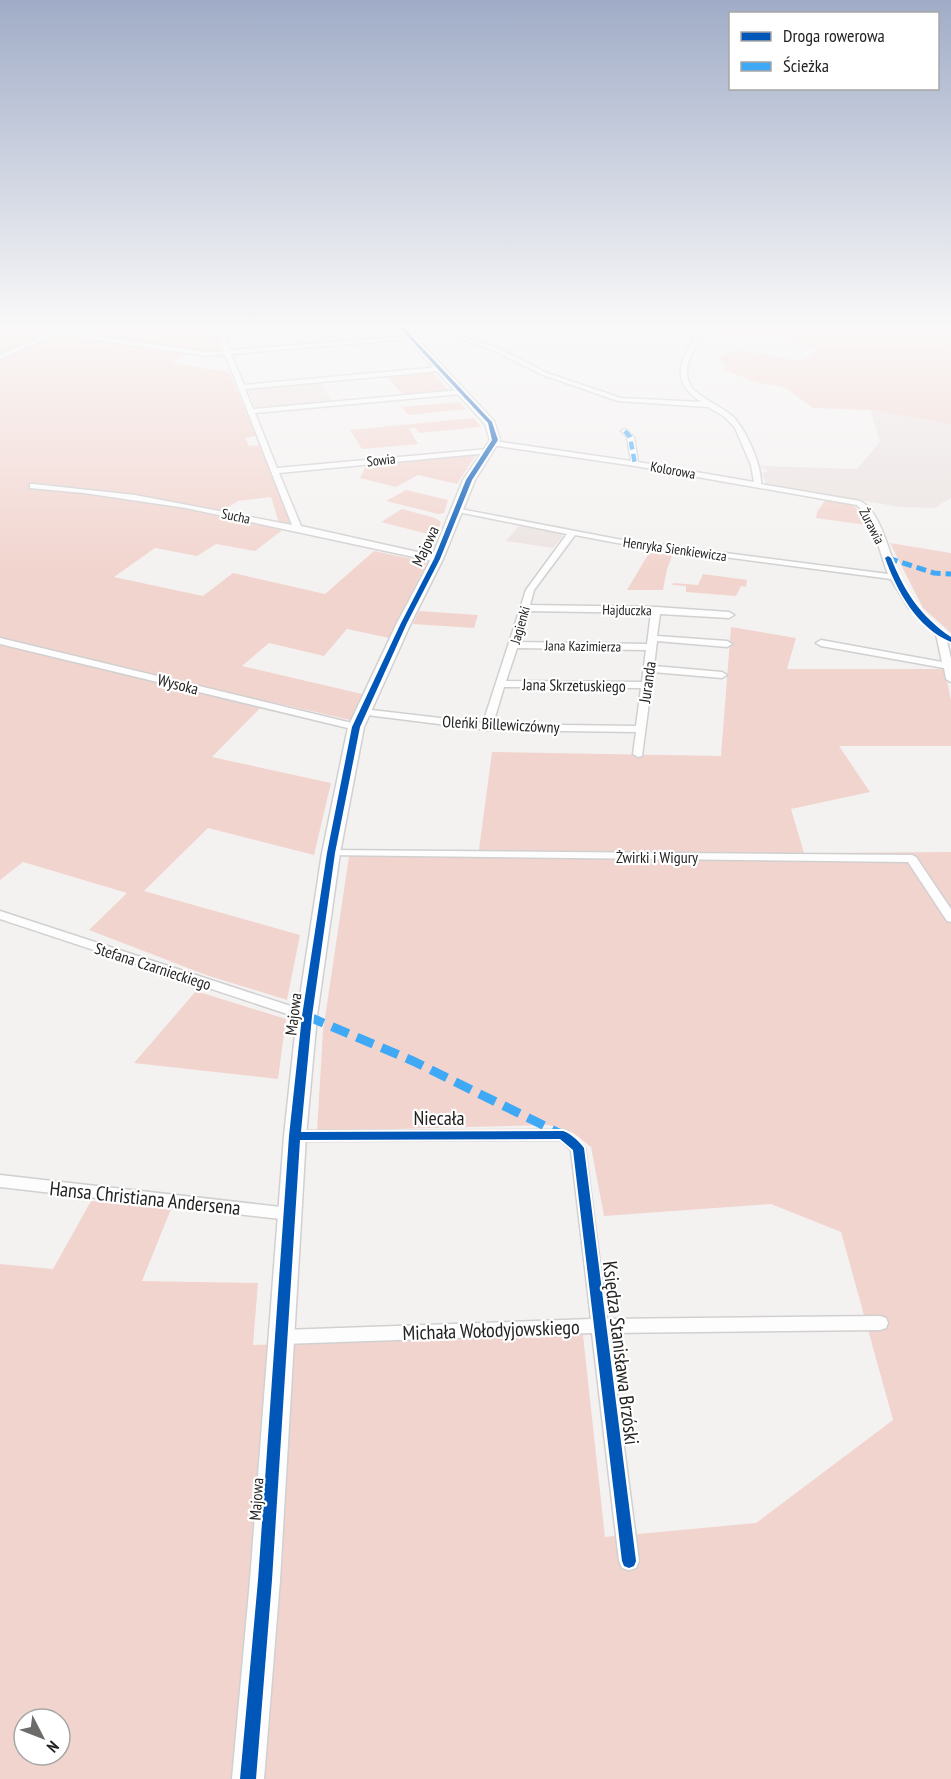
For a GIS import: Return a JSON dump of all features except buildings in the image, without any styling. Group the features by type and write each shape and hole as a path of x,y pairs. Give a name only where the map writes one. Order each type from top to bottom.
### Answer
{"street":[{"path":"250,407 298,529"},
{"path":"252,411 296,407"},
{"path":"475,407 490,423 495,436 491,447"},
{"path":"715,407 731,418 737,426 754,465 758,479 757,485"},
{"path":"625,431 630,437 634,464"},
{"name":"Kolorowa","path":"491,447 634,464 852,501"},
{"name":"Sowia","path":"274,471 491,447"},
{"name":"Majowa","path":"248,1779 266,1580 295,1136 307,1016 331,853 360,720 404,623 438,559 470,480 491,447"},
{"name":"Sucha","path":"33,486 113,494 298,529 438,559"},
{"name":"Żurawia","path":"852,501 860,503 866,509 894,577 908,603 940,633 951,640"},
{"name":"Henryka Sienkiewicza","path":"458,510 572,533 894,577"},
{"name":"Jagienki","path":"487,727 530,590 572,533"},
{"name":"Hajduczka","path":"525,608 656,610 729,615"},
{"name":"Juranda","path":"638,754 656,610"},
{"path":"940,633 948,652 951,679"},
{"name":"Wysoka","path":"0,641 360,720"},
{"path":"821,643 948,666"},
{"name":"Jana Kazimierza","path":"514,645 727,644"},
{"path":"650,669 722,675"},
{"name":"Jana Skrzetuskiego","path":"501,684 646,686"},
{"name":"Oleńki Billewiczówny","path":"360,720 487,727 640,729"},
{"name":"Żwirki i Wigury","path":"331,853 912,859 951,918"},
{"name":"Stefana Czarnieckiego","path":"2,919 307,1016"},
{"name":"Niecała","path":"295,1136 563,1135 578,1148"},
{"name":"Księdza Stanisława Brzóski","path":"578,1148 629,1561"},
{"name":"Hansa Christiana Andersena","path":"0,1181 290,1214"},
{"name":"Michała Wołodyjowskiego","path":"283,1337 600,1326 880,1323"}],"shaded area":[{"path":"0,407 244,407 256,436 245,438 249,446 259,445 293,525 279,523 271,497 238,501 217,514 285,528 255,551 216,544 197,556 155,548 114,577 203,596 233,573 325,594 374,551 427,562 389,638 347,629 324,656 269,643 242,666 362,694 350,720 267,701 212,757 331,783 314,855 208,828 144,891 300,935 287,1000 206,975 89,930 127,893 23,862 0,880"},
{"path":"255,407 285,407 256,410"},
{"path":"402,407 464,407 466,409 408,415"},
{"path":"951,407 951,424 870,410 813,408"},
{"path":"870,410 951,424 951,498 934,508 900,507 766,484 762,473 769,471 759,466 857,469 880,442"},
{"path":"474,418 481,427 419,433 416,428 409,428 418,444 362,449 350,430"},
{"path":"477,453 457,484 418,475 396,487 360,478 367,464"},
{"path":"406,490 448,500 444,513 438,514 386,501"},
{"path":"826,499 841,501 855,507 866,525 816,518 817,512"},
{"path":"402,509 435,518 441,522 436,536 381,522"},
{"path":"520,525 559,532 563,536 553,548 506,541"},
{"path":"890,543 951,553 951,633 923,608"},
{"path":"657,549 674,551 667,569 663,590 627,590 649,553"},
{"path":"703,574 747,580 746,587 741,586 736,596 686,592 686,586 672,585 673,583 698,585"},
{"path":"419,611 478,615 474,628 413,624"},
{"path":"731,627 796,638 787,669 945,669 951,701 951,746 839,746 870,792 791,809 804,853 951,852 951,1779 0,1779 0,1264 53,1269 91,1201 171,1209 142,1281 258,1283 253,1345 583,1335 605,1537 756,1523 893,1420 841,1232 771,1204 604,1216 591,1147 571,1131 548,1125 317,1131 323,1031 349,856 478,857 492,752 721,756"},
{"path":"196,991 286,1019 278,1079 134,1063"}],"marked path":[{"path":"625,431 630,437 635,464"},
{"path":"888,558 934,573 951,574"},
{"path":"307,1016 413,1061 561,1134"}],"cycle path":[{"path":"248,1779 265,1580 295,1136 307,1016 331,853 356,727 404,623 437,559 469,480 495,440 490,423 475,407"},
{"path":"888,558 912,605 929,624 951,640"},
{"path":"295,1136 563,1135 578,1148 629,1561"}]}
